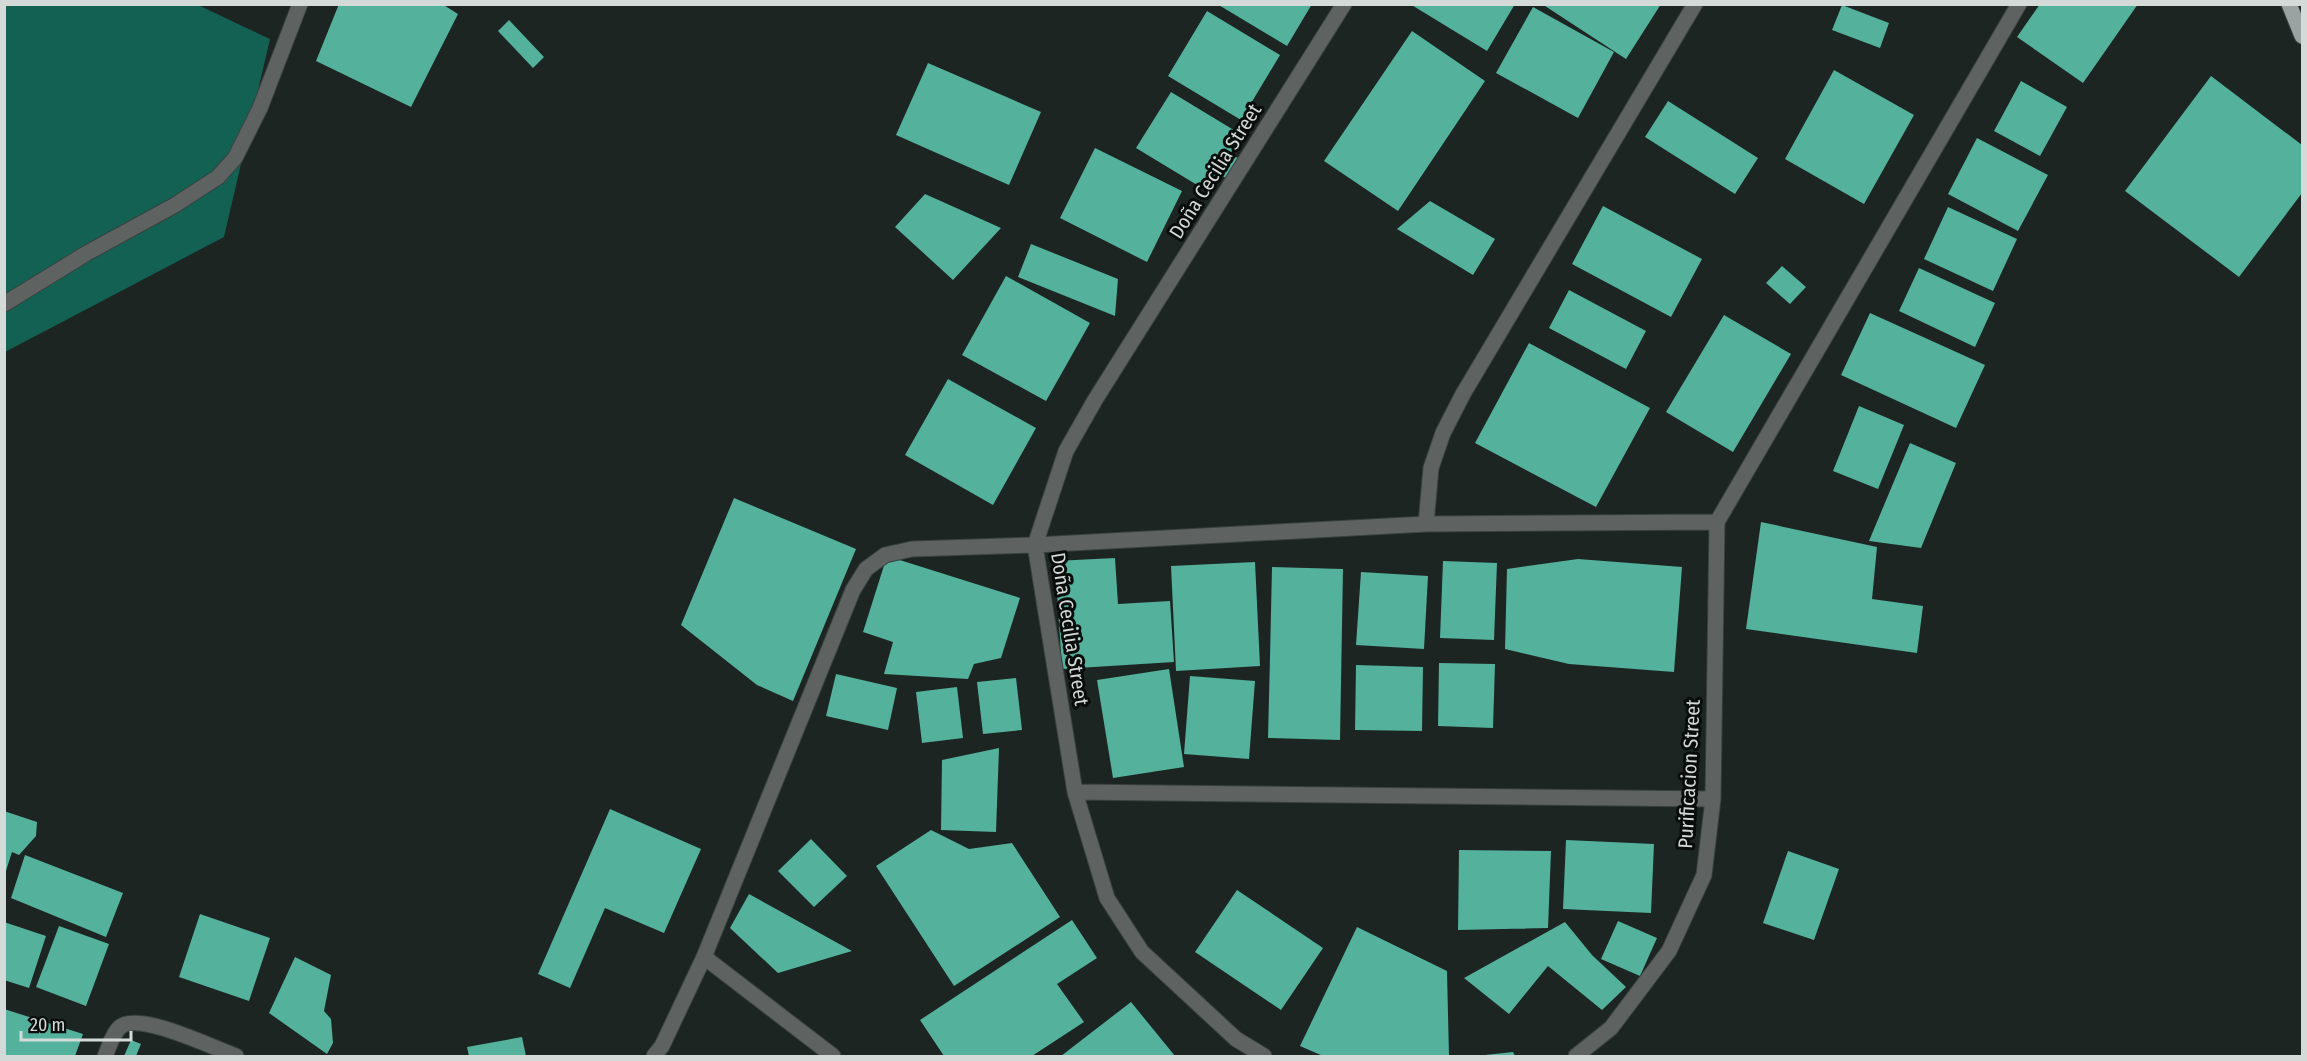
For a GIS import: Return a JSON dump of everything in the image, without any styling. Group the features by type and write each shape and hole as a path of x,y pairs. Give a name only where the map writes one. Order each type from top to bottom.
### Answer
{"main road":[{"path":"2289,4 2302,36"}],"street":[{"path":"4,304 87,253 175,205 218,177 235,158 260,108 300,4"},
{"name":"Doña Cecilia Street","path":"1264,1056 1236,1039 1142,952 1107,898 1075,792 1035,545 1066,451 1089,410 1344,4"},
{"path":"1426,524 1431,468 1443,433 1463,394 1695,4"},
{"path":"654,1056 662,1046 704,957 854,590 866,569 885,555 912,549 1035,545 1426,524 1717,522 2019,4"},
{"name":"Purificacion Street","path":"1576,1056 1611,1028 1669,951 1704,875 1713,799 1717,522"},
{"path":"1075,792 1713,799"},
{"path":"704,957 833,1056"},
{"path":"105,1056 120,1027 130,1022 148,1024 236,1056"}],"green space":[{"path":"5,5 198,5 270,39 224,237 5,352"}],"building":[{"path":"339,4 442,4 458,14 411,107 316,61"},
{"path":"1217,4 1312,4 1287,46"},
{"path":"1410,4 1515,4 1487,51"},
{"path":"1542,4 1661,4 1626,59"},
{"path":"2040,4 2138,4 2083,83 2017,37"},
{"path":"1842,5 1889,23 1880,48 1832,30"},
{"path":"1533,7 1614,52 1578,118 1496,73"},
{"path":"1207,11 1280,55 1241,120 1168,76"},
{"path":"509,20 544,57 533,68 498,31"},
{"path":"1412,31 1485,81 1398,211 1324,161"},
{"path":"928,63 1041,112 1009,185 896,135"},
{"path":"1834,70 1914,115 1864,204 1785,159"},
{"path":"2211,76 2302,145 2302,193 2239,277 2125,191"},
{"path":"2021,81 2067,107 2040,156 1994,131"},
{"path":"1171,92 1242,135 1230,154 1238,158 1226,178 1218,174 1207,191 1136,148"},
{"path":"1668,101 1758,158 1735,194 1645,137"},
{"path":"1977,138 2048,175 2018,231 1948,194"},
{"path":"1095,148 1182,191 1147,262 1060,218"},
{"path":"925,194 1001,228 953,280 895,227"},
{"path":"1430,201 1495,239 1473,275 1397,229"},
{"path":"1603,206 1702,259 1671,317 1572,264"},
{"path":"1948,207 2017,239 1993,291 1924,259"},
{"path":"1031,244 1118,279 1115,316 1018,277"},
{"path":"1782,266 1806,287 1790,304 1766,283"},
{"path":"1919,268 1995,303 1975,347 1899,311"},
{"path":"1006,276 1090,323 1046,401 962,355"},
{"path":"1569,290 1646,331 1626,369 1549,328"},
{"path":"1870,313 1985,365 1956,428 1841,375"},
{"path":"1724,315 1791,354 1733,452 1666,412"},
{"path":"1529,343 1650,408 1596,507 1475,443"},
{"path":"948,379 1036,428 993,505 905,455"},
{"path":"1859,406 1904,425 1878,489 1833,471"},
{"path":"1910,443 1956,463 1921,548 1869,541"},
{"path":"734,498 856,549 793,701 757,685 681,625"},
{"path":"1761,522 1877,547 1872,599 1923,606 1917,653 1746,629"},
{"path":"887,556 1020,598 1001,658 974,664 968,679 884,674 893,642 863,632"},
{"path":"1115,558 1118,604 1170,601 1174,662 1062,669 1055,561"},
{"path":"1578,559 1682,567 1674,672 1569,664 1505,649 1507,569"},
{"path":"1443,561 1497,563 1494,640 1440,638"},
{"path":"1255,562 1260,666 1176,671 1171,566"},
{"path":"1272,567 1343,569 1340,740 1268,738"},
{"path":"1361,572 1428,576 1424,649 1356,645"},
{"path":"1439,663 1495,664 1493,728 1438,726"},
{"path":"1356,665 1423,667 1422,731 1355,730"},
{"path":"1169,669 1184,767 1113,778 1097,680"},
{"path":"836,674 897,688 888,730 826,716"},
{"path":"1190,676 1255,681 1249,759 1184,754"},
{"path":"1016,678 1022,730 983,734 977,682"},
{"path":"957,687 963,738 922,743 916,692"},
{"path":"999,748 996,832 941,830 942,760"},
{"path":"610,809 701,849 664,933 605,908 570,988 538,974"},
{"path":"4,811 37,822 36,836 19,855 12,852 5,874"},
{"path":"931,830 969,849 1012,843 1060,917 954,986 876,866"},
{"path":"811,839 847,876 814,907 778,871"},
{"path":"1566,840 1654,844 1651,913 1563,909"},
{"path":"1459,850 1551,851 1548,928 1458,930"},
{"path":"1788,851 1839,869 1814,940 1763,923"},
{"path":"25,855 123,893 106,937 11,898"},
{"path":"1237,890 1323,948 1281,1010 1195,952"},
{"path":"749,894 852,951 778,973 730,928"},
{"path":"200,914 270,938 249,1001 179,977"},
{"path":"1072,920 1097,958 1057,984 1084,1022 1032,1056 944,1056 920,1020"},
{"path":"1618,921 1657,938 1640,976 1601,959"},
{"path":"4,922 46,936 29,988 4,980"},
{"path":"1565,922 1592,955 1626,987 1602,1010 1548,966 1509,1014 1464,978"},
{"path":"59,926 109,944 86,1006 36,987"},
{"path":"1357,927 1447,971 1449,1056 1323,1056 1300,1046"},
{"path":"295,957 331,975 324,1011 331,1019 333,1043 327,1054 269,1013"},
{"path":"1131,1002 1175,1056 1061,1056"},
{"path":"4,1009 83,1034 75,1056 4,1056"},
{"path":"522,1037 526,1056 469,1056 467,1047"},
{"path":"131,1040 141,1044 136,1056 124,1056"},
{"path":"1513,1052 1515,1056 1485,1056 1485,1055"}]}
